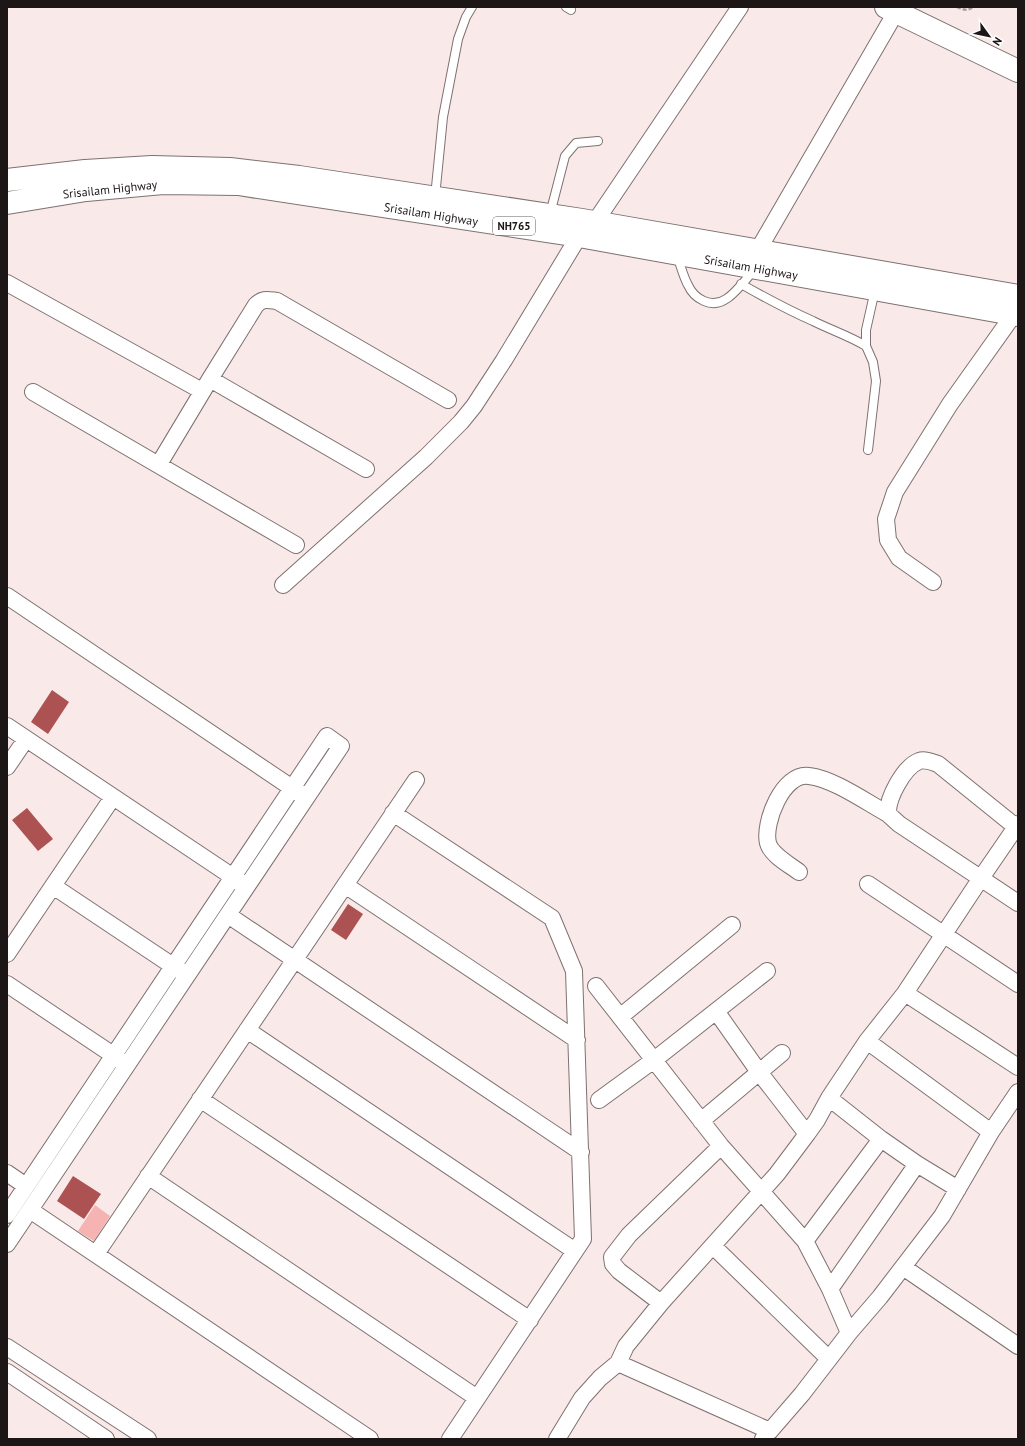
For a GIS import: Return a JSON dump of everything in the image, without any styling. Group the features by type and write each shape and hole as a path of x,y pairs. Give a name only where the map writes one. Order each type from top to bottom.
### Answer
{"main road":[{"path":"891,9 1018,72"},
{"name":"Srisailam Highway","path":"7,180 152,167 230,169 299,177 549,215 587,229 675,253 757,259 875,289 1017,303"},
{"name":"Srisailam Highway","path":"7,203 86,190 163,183 238,184 587,229 1017,303"}],"street":[{"path":"283,586 426,457 461,422 489,383 587,229 740,7"},
{"path":"757,259 891,9"},
{"path":"7,283 366,469"},
{"path":"159,464 256,305 260,301 266,299 277,301 448,400"},
{"path":"933,582 899,558 888,540 886,519 895,492 950,404 1017,303"},
{"path":"34,392 296,545"},
{"path":"7,596 306,798"},
{"path":"7,726 247,886"},
{"path":"7,1215 328,736 341,746 7,1244"},
{"path":"7,767 26,739"},
{"path":"557,1439 582,1398 600,1378 618,1363 626,1346 661,1303 777,1174 817,1120 829,1098 868,1041 905,993 1017,826 938,764 927,761 920,761 913,765 901,779 890,796 887,808 888,814"},
{"path":"799,872 779,858 769,845 767,832 771,814 782,790 795,778 808,775 831,782 888,814 898,824 1018,903"},
{"path":"96,1254 416,780"},
{"path":"7,954 113,797"},
{"path":"393,813 552,918 574,971 583,1239 450,1439"},
{"path":"868,884 1018,984"},
{"path":"345,885 577,1040"},
{"path":"53,886 187,975"},
{"path":"228,915 580,1152"},
{"path":"620,1017 732,925"},
{"path":"599,1100 654,1060 767,971"},
{"path":"7,984 127,1064"},
{"path":"596,986 721,1146 760,1192 805,1241 830,1289 849,1333"},
{"path":"905,993 1018,1067"},
{"path":"716,1011 807,1134"},
{"path":"247,1030 575,1251"},
{"path":"868,1041 991,1132"},
{"path":"701,1121 782,1053"},
{"path":"618,1363 767,1435 880,1297 942,1216 991,1132 1018,1092"},
{"path":"829,1098 881,1139 917,1164 958,1189"},
{"path":"200,1099 530,1320"},
{"path":"805,1241 881,1139"},
{"path":"661,1303 619,1271 613,1264 612,1257 628,1235 721,1146"},
{"path":"830,1289 917,1164"},
{"path":"7,1173 26,1186"},
{"path":"148,1176 477,1398"},
{"path":"30,1210 370,1439"},
{"path":"713,1246 829,1359"},
{"path":"902,1267 1018,1346"},
{"path":"7,1347 148,1439"},
{"path":"7,1372 106,1439"}],"lane":[{"path":"435,197 443,117 458,39 466,17 472,7"},
{"path":"549,215 565,156 576,143 598,142"},
{"path":"675,253 687,285 692,293 700,300 710,303 726,299 741,284 757,259"},
{"path":"741,284 813,322 841,333 866,346"},
{"path":"868,450 876,381 873,362 866,346 866,330 875,289"}],"path":[{"path":"957,7 963,10 974,7"}],"shaded area":[{"path":"95,1205 110,1216 94,1241 78,1231"}],"building":[{"path":"52,690 69,702 48,734 31,722"},
{"path":"27,808 53,839 38,851 12,820"},
{"path":"348,904 363,914 346,940 331,930"},
{"path":"73,1176 101,1194 84,1219 57,1201"}]}
